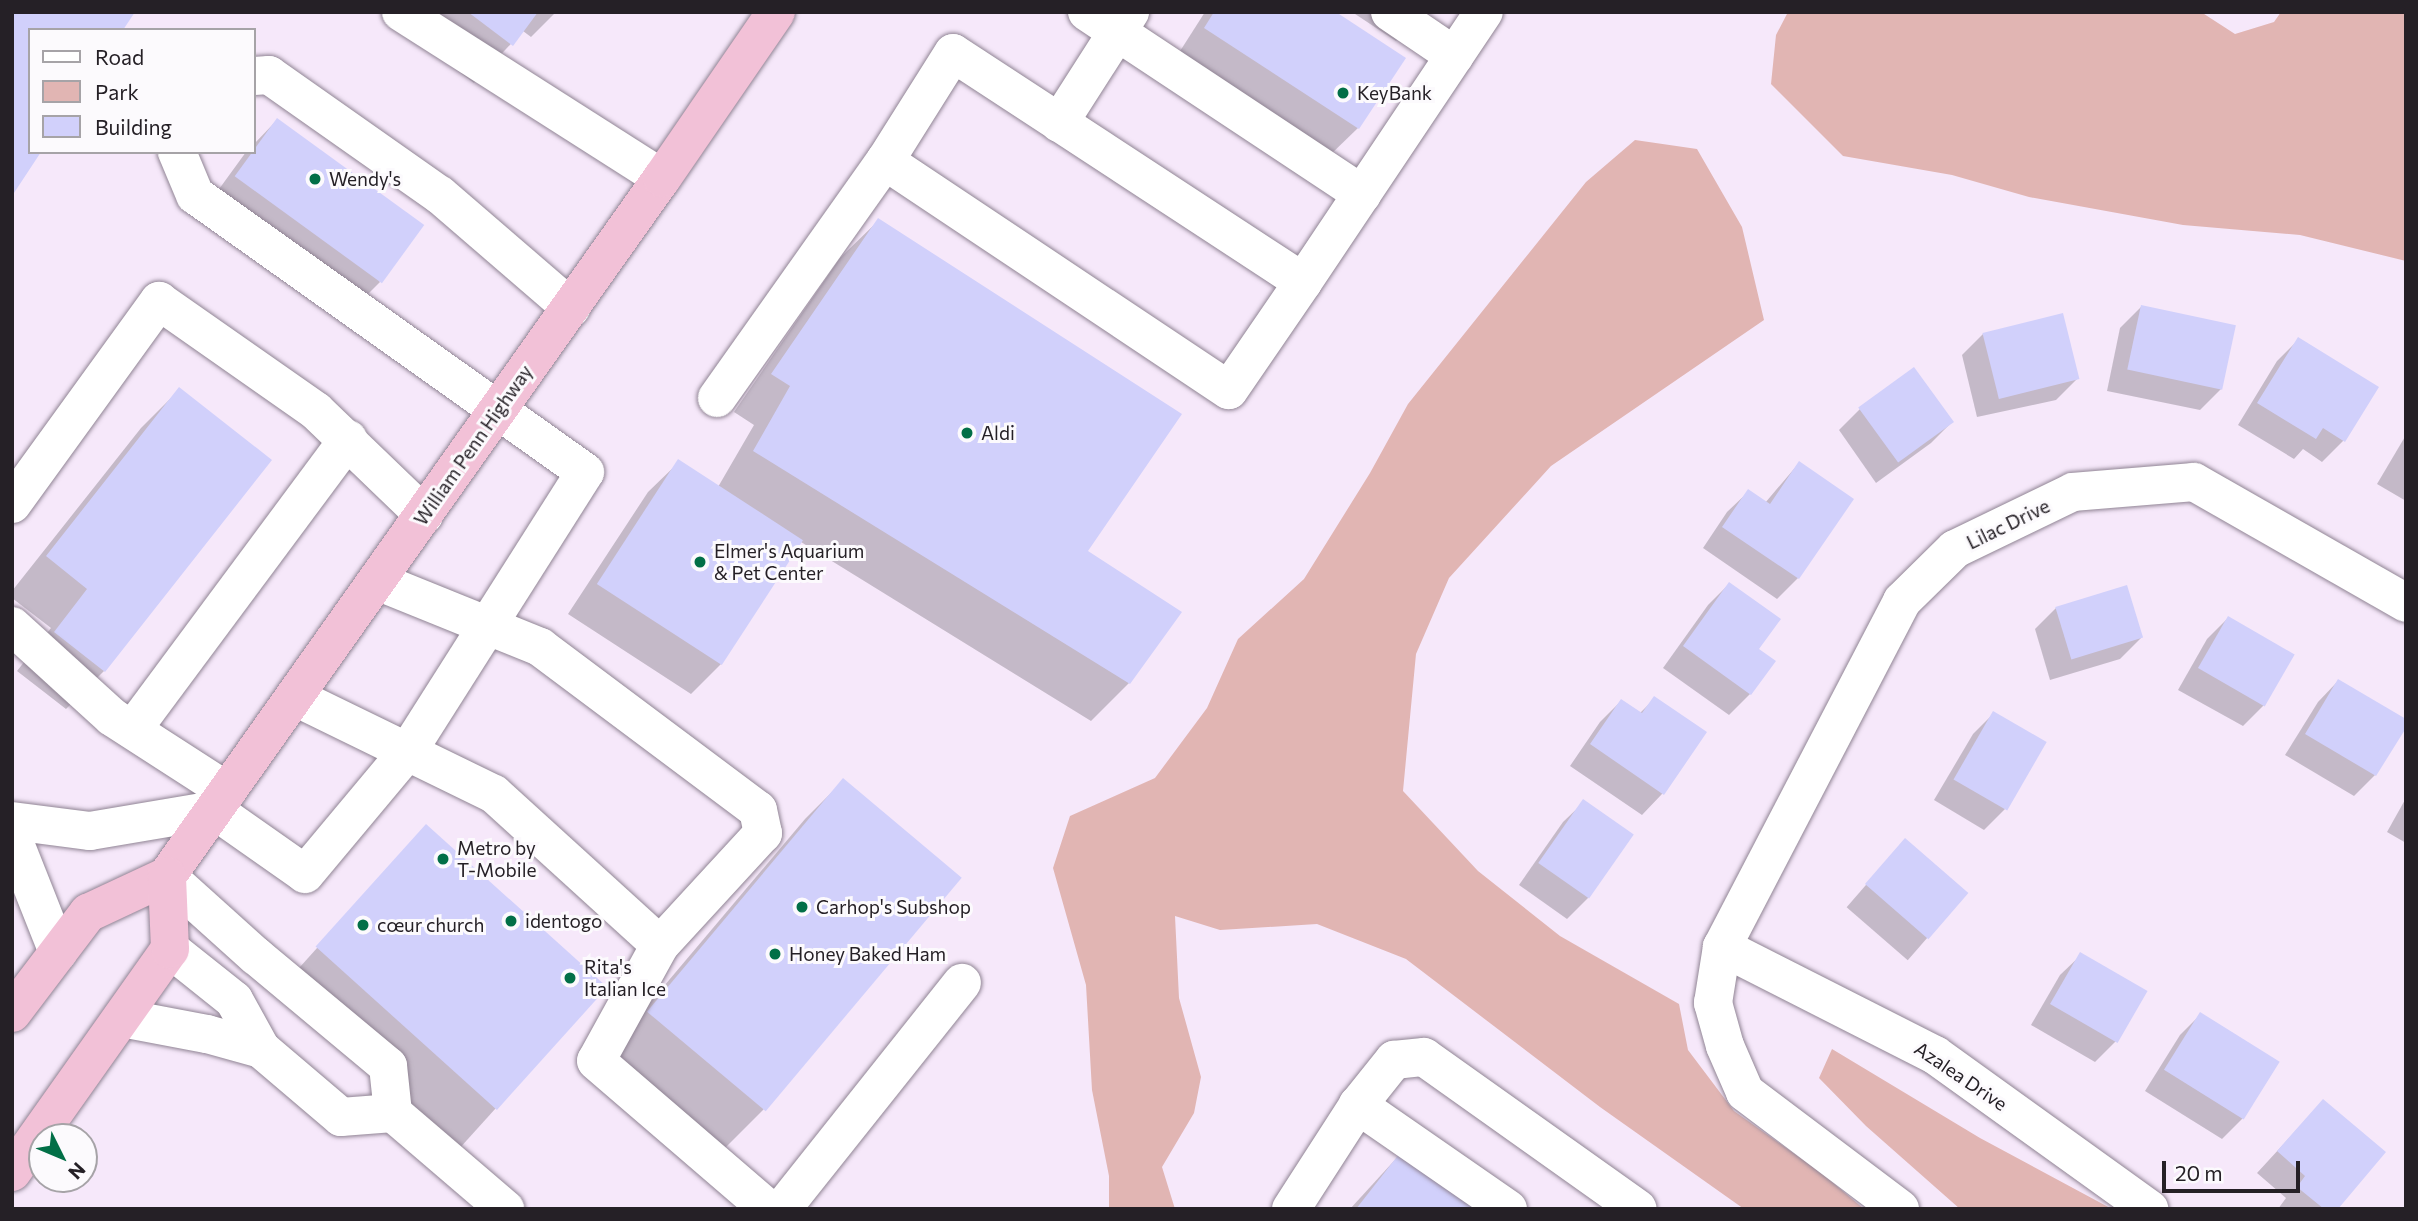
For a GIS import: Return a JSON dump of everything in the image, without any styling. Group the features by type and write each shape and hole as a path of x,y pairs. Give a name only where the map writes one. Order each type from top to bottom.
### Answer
{"highway":[{"name":"William Penn Highway","path":"12,1013 88,913 167,876 571,308 776,12"},
{"path":"12,1172 170,949 167,876"}],"street":[{"path":"401,12 662,178"},
{"path":"1390,12 1455,55"},
{"path":"885,161 1229,390 1484,12"},
{"path":"1059,123 1111,19 1362,194"},
{"path":"717,398 885,161 953,53 1303,282"},
{"path":"256,76 268,75 440,195 571,308"},
{"path":"12,626 112,717 133,729 221,800 305,874 408,751 585,472 195,195 178,154"},
{"path":"12,504 159,301 316,411 424,515"},
{"path":"133,729 348,439"},
{"name":"Lilac Drive","path":"1900,1209 1745,1092 1725,1046 1713,1003 1722,947 1902,601 1955,549 2073,492 2194,482 2406,603"},
{"path":"377,581 485,627 540,647 758,810 763,832 660,945 596,1061 768,1209"},
{"path":"295,697 494,794 660,945"},
{"path":"12,821 90,831 221,800"},
{"path":"12,836 58,952"},
{"path":"167,876 256,956 388,1066 393,1113 505,1209"},
{"name":"Azalea Drive","path":"1722,947 1935,1055 2150,1209"},
{"path":"170,949 234,1000 261,1049 341,1117 393,1113"},
{"path":"782,1209 962,984"},
{"path":"122,1018 207,1034 261,1049"},
{"path":"1291,1209 1358,1105 1394,1059 1424,1057 1638,1209"},
{"path":"1358,1105 1508,1209"}],"green space":[{"path":"1788,12 2201,12 2235,34 2274,22 2281,12 2406,12 2406,261 2300,235 2183,225 2029,197 1952,175 1843,156 1771,84 1776,35"},
{"path":"1635,140 1697,149 1742,227 1764,320 1551,466 1449,578 1416,654 1403,791 1478,871 1560,936 1679,1004 1688,1050 1734,1111 1820,1172 1864,1209 1744,1209 1600,1107 1406,959 1317,924 1220,930 1175,916 1179,998 1201,1077 1194,1113 1162,1167 1175,1209 1109,1209 1109,1176 1092,1090 1086,985 1053,868 1070,816 1155,778 1207,708 1238,639 1304,579 1370,473 1408,404 1586,182"},
{"path":"1832,1049 1980,1138 2112,1209 1960,1209 1866,1126 1819,1078"}],"building":[{"path":"12,12 135,12 124,28 28,28 28,154 40,154 12,196"},
{"path":"468,12 538,12 513,46"},
{"name":"KeyBank","path":"1214,12 1336,12 1406,58 1359,129 1204,28"},
{"path":"277,118 424,225 382,283 235,176 251,154 256,154 256,147"},
{"name":"Aldi","path":"878,218 1182,414 1088,551 1182,612 1130,684 753,451 790,386 771,374"},
{"path":"2141,305 2236,325 2222,390 2127,370"},
{"path":"2063,313 2079,379 1999,399 1982,333"},
{"path":"2298,337 2379,387 2345,442 2323,428 2316,439 2257,403"},
{"path":"1914,367 1954,422 1898,463 1858,408"},
{"path":"179,387 272,460 105,672 54,632 87,589 46,556"},
{"name":"Elmer's Aquarium & Pet Center","path":"678,459 803,540 722,665 597,584"},
{"path":"1799,461 1854,499 1799,579 1722,527 1748,489 1770,504"},
{"path":"1729,582 1781,619 1759,649 1776,661 1751,695 1683,646"},
{"path":"2127,585 2143,638 2071,660 2055,607"},
{"path":"2228,616 2295,654 2265,706 2198,668"},
{"path":"2338,679 2406,719 2406,728 2376,776 2305,734"},
{"path":"1654,696 1707,732 1664,795 1590,744 1621,699 1642,713"},
{"path":"1993,711 2047,742 2007,810 1954,779"},
{"path":"843,778 962,878 766,1111 647,1012"},
{"path":"1583,799 1634,835 1589,898 1538,863"},
{"path":"426,824 607,987 497,1110 316,947"},
{"path":"1905,838 1968,893 1928,939 1865,884"},
{"path":"2080,952 2148,991 2118,1043 2050,1004"},
{"path":"2200,1012 2280,1062 2244,1119 2164,1070"},
{"path":"2323,1099 2386,1152 2338,1209 2324,1209 2297,1187 2305,1176 2277,1151"},
{"path":"1403,1149 1480,1209 1356,1209"}],"place":[{"name":"KeyBank","path":"1343,93"},
{"name":"Wendy's","path":"315,179"},
{"name":"Aldi","path":"967,433"},
{"name":"Elmer's Aquarium & Pet Center","path":"700,562"},
{"name":"Metro by T-Mobile","path":"443,859"},
{"name":"Carhop's Subshop","path":"802,907"},
{"name":"identogo","path":"511,921"},
{"name":"cœur church","path":"363,925"},
{"name":"Honey Baked Ham","path":"775,954"},
{"name":"Rita's Italian Ice","path":"570,978"}]}
